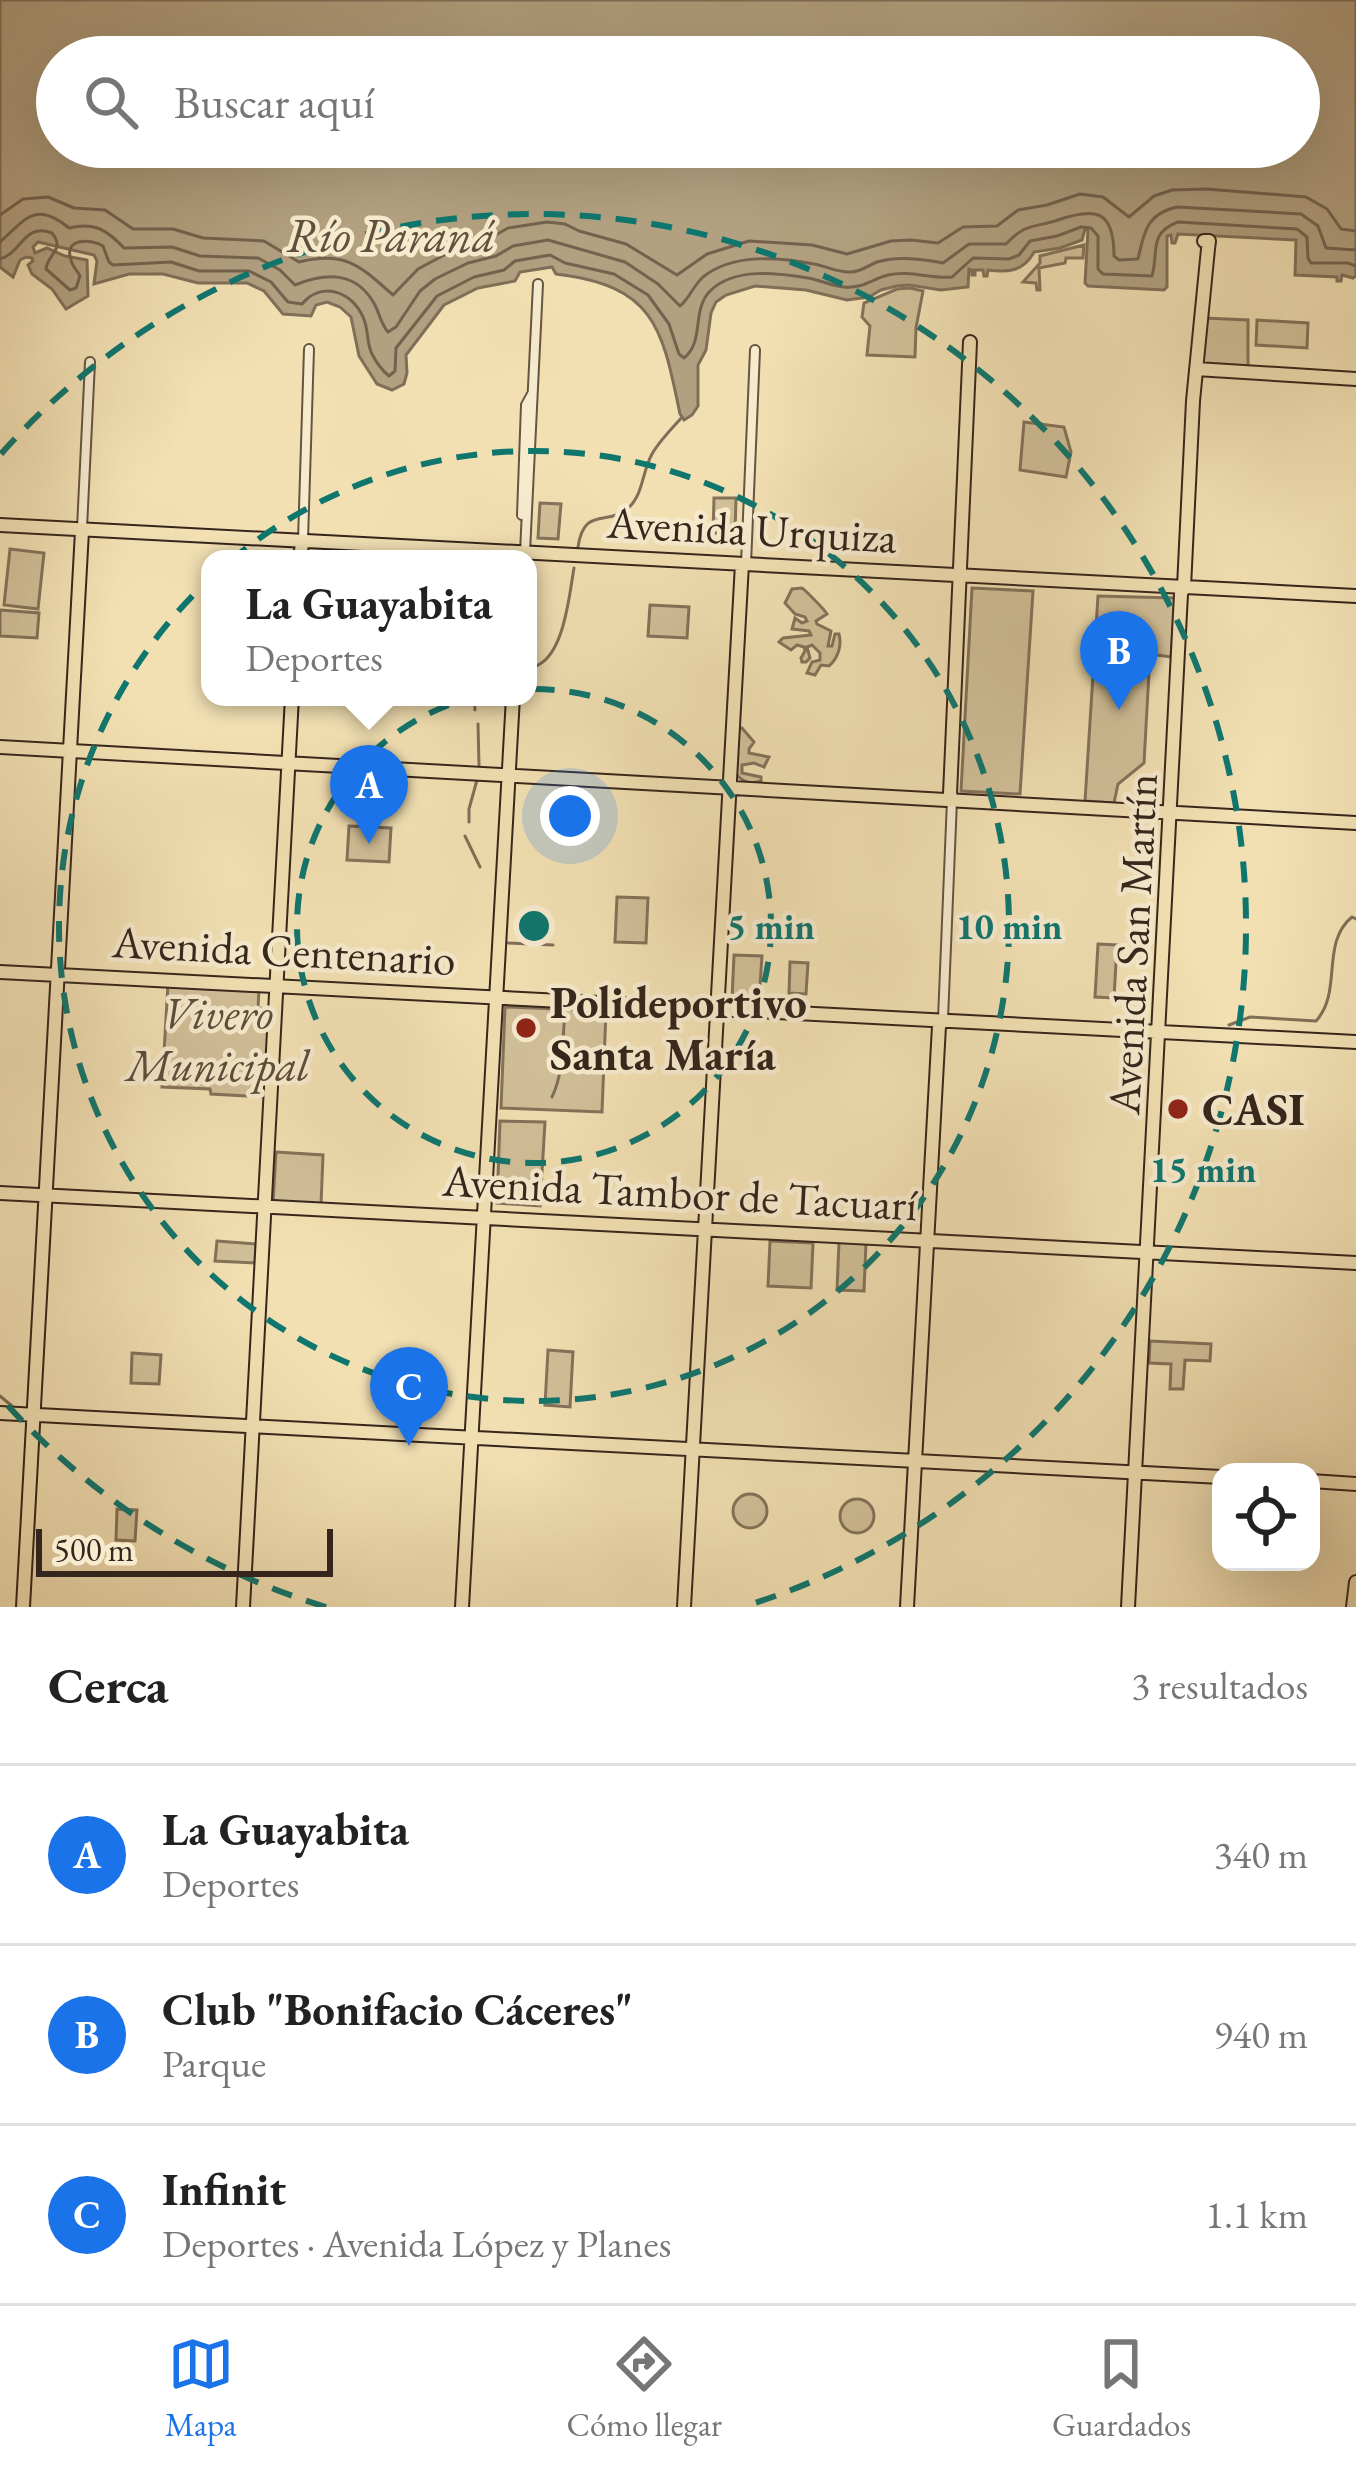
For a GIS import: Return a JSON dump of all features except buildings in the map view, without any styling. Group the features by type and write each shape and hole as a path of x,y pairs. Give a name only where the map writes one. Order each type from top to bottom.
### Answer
{"main road":[{"path":"1201,241 1209,241 1202,331 1196,369 1201,241"},
{"path":"952,799 970,341"},
{"path":"1196,369 1356,379"},
{"name":"Avenida San Martín","path":"1131,1607 1196,369"},
{"name":"Avenida Urquiza","path":"0,527 291,550"},
{"path":"23,1607 82,531"},
{"name":"Avenida Urquiza","path":"537,558 1356,600"},
{"path":"687,1607 744,568"},
{"path":"246,1607 294,706"},
{"path":"465,1607 515,706"},
{"path":"0,747 1356,821"},
{"name":"Avenida Centenario","path":"0,971 1356,1042"},
{"path":"910,1607 939,1026 943,1021"},
{"name":"Avenida Tambor de Tacuarí","path":"0,1193 1356,1263"},
{"path":"0,1413 1212,1476"},
{"path":"1320,1482 1356,1484"},
{"path":"1353,1604 1356,1582"}],"street":[{"path":"522,550 538,284"},
{"path":"302,550 309,350"},
{"path":"744,568 753,350"},
{"path":"82,531 90,362"},
{"path":"943,1021 952,799"}],"green space":[{"path":"1084,245 1083,258 1066,258 1065,263 1039,268 1040,290 1036,283 1023,282 1040,263 1040,256"},
{"path":"910,288 923,291 915,357 867,355 870,326 862,317 864,303"},
{"path":"1204,318 1248,320 1248,369 1200,366"},
{"path":"1257,320 1308,323 1307,348 1256,345"},
{"path":"1024,422 1064,427 1071,452 1066,477 1020,470"},
{"path":"714,498 736,498 735,534 713,533"},
{"path":"540,503 561,504 558,539 538,538"},
{"path":"10,549 44,553 38,609 4,605"},
{"path":"802,588 827,614 816,621 831,631 828,646 835,634 840,638 835,659 829,666 821,665 815,675 807,673 812,662 820,660 812,645 807,647 810,658 802,662 804,647 791,650 779,642 811,635 792,629 795,618 807,621 785,603 792,589"},
{"path":"972,588 1033,591 1020,794 961,791"},
{"path":"1098,596 1175,598 1171,657 1150,654 1144,763 1118,784 1114,803 1085,801"},
{"path":"650,605 689,607 687,638 648,636"},
{"path":"0,610 39,613 37,638 0,636"},
{"path":"742,728 754,742 749,753 769,757 764,767 742,765 742,773 761,777 761,781 747,782 736,774 737,730"},
{"path":"349,826 391,828 389,862 347,860"},
{"path":"617,897 648,898 646,943 615,942"},
{"path":"1098,944 1117,945 1114,998 1095,997"},
{"path":"734,955 762,956 759,1000 732,999"},
{"path":"790,962 808,963 806,994 789,993"},
{"name":"Vivero Municipal","path":"168,984 259,989 258,1008 271,1009 266,1097 162,1087"},
{"path":"505,1007 606,1011 602,1112 501,1108"},
{"path":"500,1121 545,1122 540,1206 497,1203"},
{"path":"276,1152 323,1155 321,1205 273,1204"},
{"path":"217,1241 256,1244 255,1263 215,1261"},
{"path":"770,1241 813,1243 811,1288 768,1286"},
{"path":"839,1242 866,1243 864,1291 837,1290"},
{"path":"1150,1341 1211,1344 1210,1361 1185,1360 1183,1389 1170,1389 1171,1364 1149,1363"},
{"path":"548,1350 573,1352 570,1407 545,1405"},
{"path":"132,1353 161,1355 159,1384 131,1383"},
{"path":"750,1494 762,1499 767,1511 762,1523 750,1528 738,1523 733,1511 738,1499"},
{"path":"857,1499 869,1504 874,1516 869,1528 857,1533 845,1528 840,1516 845,1504"},
{"path":"117,1509 137,1510 135,1541 116,1540"}],"water":[{"name":"Río Paraná","path":"0,0 1356,0 1353,278 1342,275 1337,281 1337,277 1295,275 1296,240 1178,234 1175,243 1167,236 1164,290 1088,286 1085,229 1082,240 1034,252 1015,269 988,270 984,276 983,270 972,275 969,269 968,287 897,286 847,300 806,290 755,286 716,302 698,365 698,406 684,420 667,357 648,316 615,289 556,274 552,267 520,272 515,281 478,288 444,305 406,355 404,384 392,390 377,384 359,356 351,317 327,302 316,305 311,316 283,314 264,291 247,283 198,283 163,274 129,274 94,284 94,255 38,242 35,253 47,248 87,260 88,296 66,309 52,289 32,274 28,265 32,258 20,260 13,277 0,267"}],"waterway":[{"path":"578,547 591,521 619,514 632,504 654,451 682,417"},
{"path":"537,665 558,640 574,568"},
{"path":"475,706 475,710"},
{"path":"478,724 479,765"},
{"path":"469,822 477,780"},
{"path":"465,836 480,867"},
{"path":"1229,1025 1250,1017 1316,1021 1329,996 1337,940 1342,928 1352,917 1356,919"},
{"path":"508,943 553,945"},
{"path":"552,1097 561,1063 566,1006"},
{"path":"0,1396 12,1406"}],"place":[{"name":"Club \"Bonifacio Cáceres\"","path":"1119,710"},
{"name":"La Guayabita","path":"369,844"},
{"name":"Polideportivo Santa María","path":"526,1028"},
{"name":"CASI","path":"1178,1109"},
{"name":"Infinit","path":"409,1446"}]}
